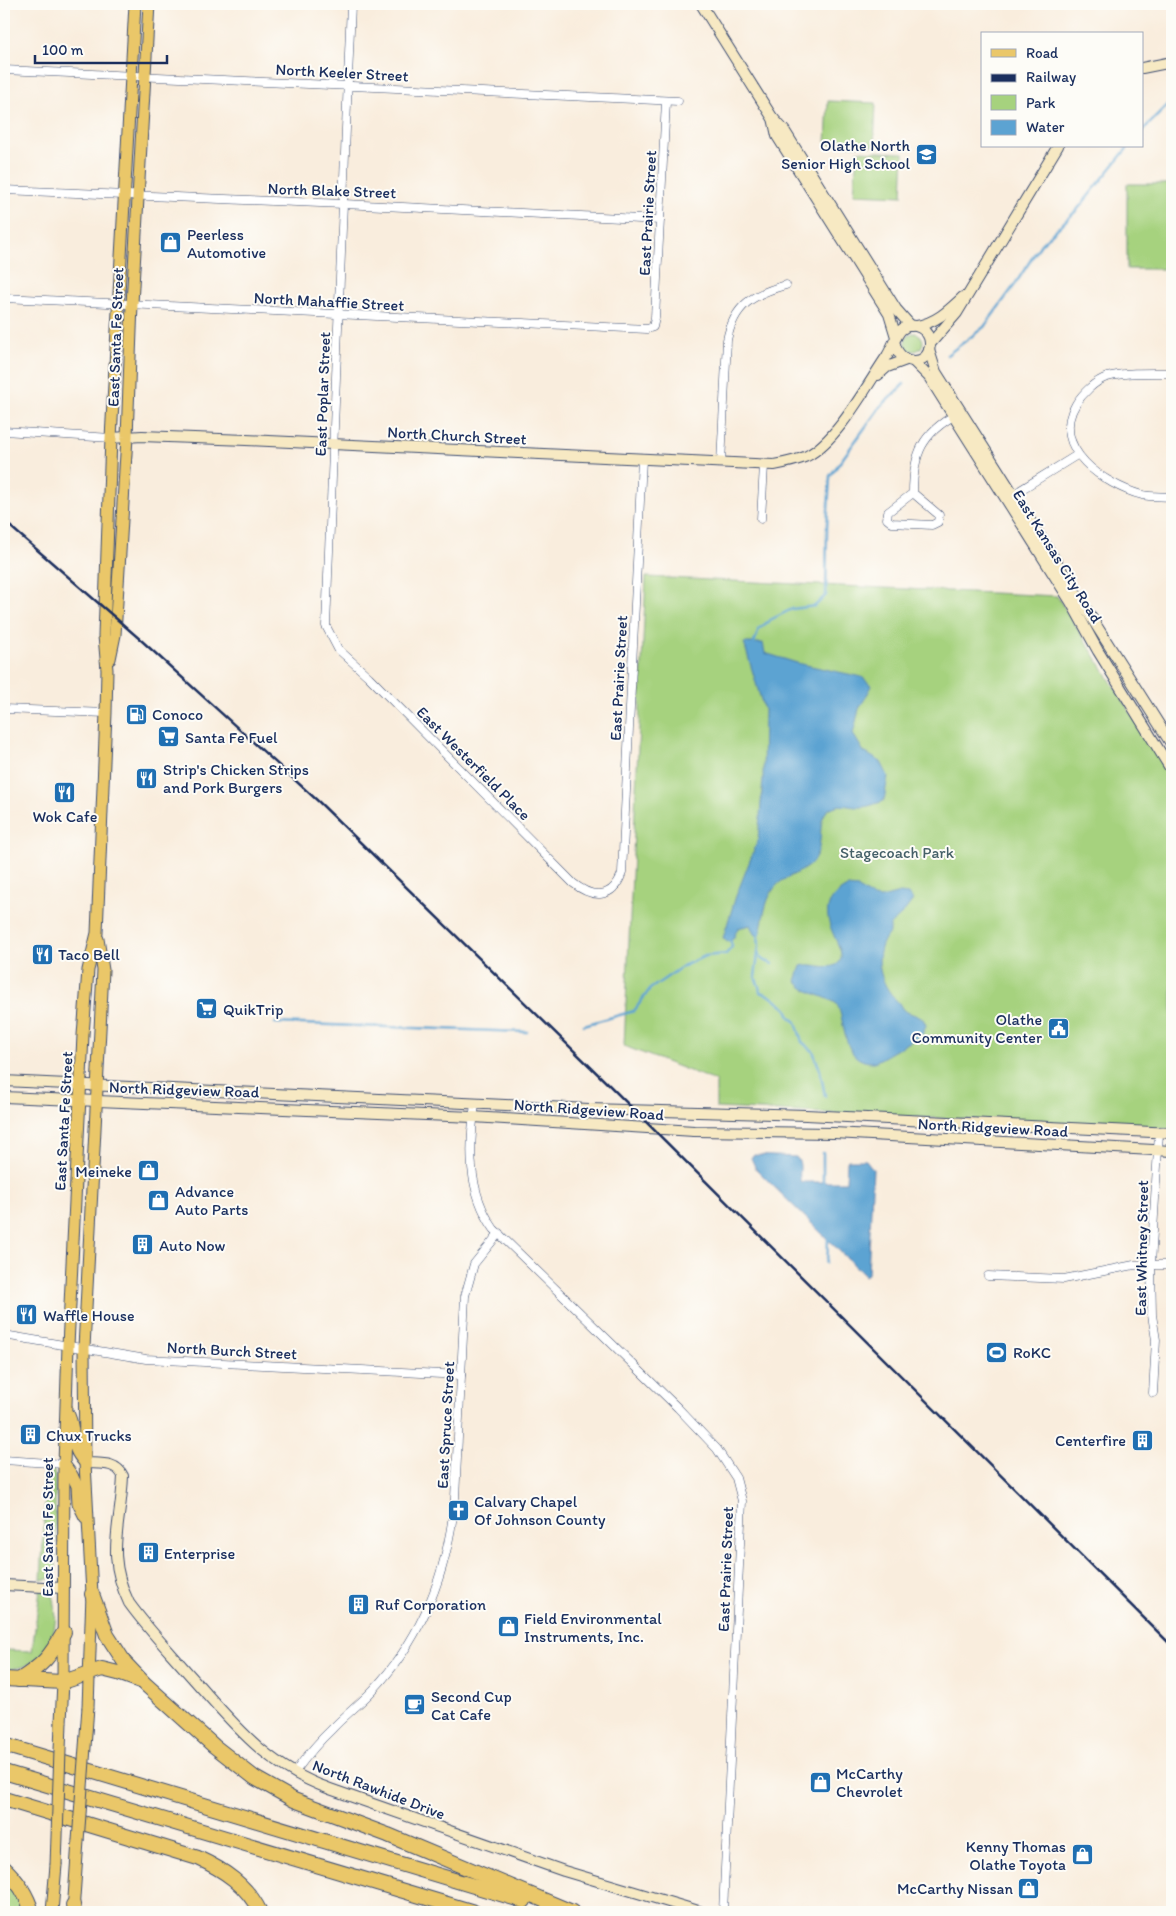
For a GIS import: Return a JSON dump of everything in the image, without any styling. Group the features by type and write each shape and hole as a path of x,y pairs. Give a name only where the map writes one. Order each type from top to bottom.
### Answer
{"highway":[{"path":"92,1594 113,1646 145,1684 232,1761 272,1789 294,1800 388,1835 572,1912"},
{"path":"19,1680 48,1659 64,1632"},
{"path":"4,1679 63,1682 102,1669 110,1670 145,1684"},
{"path":"4,1745 563,1912"},
{"path":"4,1772 474,1912"},
{"path":"4,1799 198,1858 226,1873 239,1883 249,1893 260,1912"},
{"path":"4,1868 20,1886 32,1912"}],"main road":[{"name":"East Santa Fe Street","path":"52,1912 56,1865 63,1682 64,1464 68,1346 88,970 97,933 106,713 107,670 104,636 111,438 135,4"},
{"name":"East Santa Fe Street","path":"107,670 115,635 127,437 137,196 149,4"},
{"name":"East Santa Fe Street","path":"73,1910 88,1707 92,1594 85,1463 84,1348 103,970 97,933"},
{"path":"66,1405 72,1422 76,1454 85,1463"},
{"path":"64,1464 77,1486 78,1503 87,1521"}],"street":[{"name":"East Poplar Street","path":"329,634 326,626 326,616 351,4"},
{"path":"701,4 772,117 784,130 896,309 914,326 924,330 929,336 929,347"},
{"path":"1144,68 1172,62"},
{"name":"North Keeler Street","path":"4,70 678,102"},
{"name":"East Prairie Street","path":"653,327 666,101"},
{"path":"772,117 777,136 889,314 900,356 909,361 920,359 958,313 1057,148"},
{"name":"North Blake Street","path":"4,190 344,204 660,220"},
{"path":"721,463 727,340 730,328 740,308 752,298 766,290 786,285"},
{"path":"895,340 900,331 938,319 973,288"},
{"name":"North Mahaffie Street","path":"4,298 647,329 653,327"},
{"name":"North Church Street","path":"4,431 111,438 149,436 764,465 791,462 807,456 822,445 837,429 871,380 895,340"},
{"name":"East Kansas City Road","path":"929,347 936,372 958,414 1009,497 1098,651 1172,771"},
{"name":"North Church Street","path":"871,380 887,367 909,361"},
{"name":"East Kansas City Road","path":"909,361 928,377 958,414"},
{"path":"1172,373 1137,373 1106,378 1082,394 1070,414 1070,434 1077,455 1092,471 1114,484 1142,495 1172,496"},
{"path":"913,493 914,466 920,448 935,429 958,414"},
{"path":"1009,497 1077,455"},
{"name":"East Prairie Street","path":"608,892 619,883 622,873 642,459"},
{"path":"761,519 764,465"},
{"path":"913,493 939,515 938,522 932,526 892,523 887,519 888,512 913,493"},
{"name":"East Kansas City Road","path":"1009,497 1172,745"},
{"name":"East Westerfield Place","path":"329,634 338,649 369,677 574,882 586,892 596,894 608,892"},
{"path":"4,709 106,713"},
{"name":"North Ridgeview Road","path":"4,1081 475,1104 806,1115 1172,1133"},
{"name":"North Ridgeview Road","path":"4,1097 473,1116 694,1131 834,1133 1172,1151"},
{"path":"475,1104 470,1151 472,1174 480,1207 487,1220 499,1233"},
{"name":"East Whitney Street","path":"1153,1393 1156,1340 1152,1315 1151,1264 1159,1133"},
{"name":"East Prairie Street","path":"499,1233 678,1408 717,1449 736,1478 742,1501 723,1912"},
{"name":"East Spruce Street","path":"295,1772 314,1747 374,1689 394,1665 415,1632 430,1603 444,1566 452,1529 464,1306 467,1284 474,1264 499,1233"},
{"path":"988,1276 1064,1279 1134,1265 1172,1265"},
{"name":"North Burch Street","path":"4,1334 146,1360 461,1375"},
{"path":"4,1460 64,1464"},
{"name":"North Rawhide Drive","path":"85,1463 115,1466 123,1476 115,1556 120,1581 129,1603 232,1724 268,1756 319,1785 532,1861 702,1912"},
{"path":"4,1585 63,1588"}],"green space":[{"path":"828,101 876,103 874,146 826,144"},
{"path":"857,151 904,153 902,196 854,194"},
{"path":"1127,184 1172,184 1172,269 1127,269"},
{"path":"910,333 918,333 923,338 921,349 910,351 905,346 905,338"},
{"name":"Stagecoach Park","path":"646,577 1057,596 1158,756 1172,783 1172,1129 716,1108 716,1081 624,1046"},
{"path":"47,1467 53,1469 55,1476 56,1568 53,1578 41,1580"},
{"path":"40,1590 53,1595 55,1609 53,1635 48,1646 40,1656 30,1663 18,1668 4,1669 4,1650 32,1651"},
{"path":"4,1876 10,1881 28,1912 7,1912"}],"water":[{"path":"744,643 763,643 765,653 797,663 862,677 872,686 859,709 853,734 864,752 881,762 888,776 884,801 864,807 841,805 832,807 824,814 819,847 814,860 801,871 778,884 773,890 766,904 760,936 754,934 750,925 738,928 733,939 727,942 723,938 736,896 758,840 763,779 764,710"},
{"path":"847,887 858,888 872,897 881,898 900,893 908,894 913,900 890,925 890,932 884,940 879,959 882,977 891,995 905,1011 923,1019 926,1025 922,1035 875,1062 864,1061 856,1057 851,1050 837,1004 810,992 796,981 801,966 832,966 836,965 841,959 840,951 828,919 828,908 834,897"},
{"path":"753,1155 796,1157 800,1163 801,1182 846,1182 848,1160 866,1160 873,1169 868,1274 865,1276 756,1169 751,1158"}],"waterway":[{"path":"1144,129 1172,101"},
{"path":"947,355 984,327 1014,286 1041,244 1077,210 1127,148"},
{"path":"755,646 754,643 759,629 770,620 792,609 815,606 826,595 830,476 880,407 904,384"},
{"path":"758,933 759,946 755,977 760,992 769,995 787,1009 790,1017 796,1022 802,1042 813,1051 820,1070 825,1096"},
{"path":"584,1025 634,1011 650,989 683,966 705,956 726,954 732,947 730,938"},
{"path":"758,953 763,960 773,964"},
{"path":"275,1023 527,1032"},
{"path":"823,1153 823,1183"},
{"path":"826,1263 828,1238"}],"railway":[{"path":"4,521 142,641 319,802 609,1085 1172,1646"}],"place":[{"name":"Olathe North Senior High School","path":"926,154"},
{"name":"Peerless Automotive","path":"171,243"},
{"name":"Conoco","path":"136,714"},
{"name":"Santa Fe Fuel","path":"169,737"},
{"name":"Strip's Chicken Strips and Pork Burgers","path":"147,778"},
{"name":"Wok Cafe","path":"65,792"},
{"name":"Taco Bell","path":"42,954"},
{"name":"QuikTrip","path":"207,1009"},
{"name":"Olathe Community Center","path":"1058,1028"},
{"name":"Meineke","path":"148,1171"},
{"name":"Advance Auto Parts","path":"159,1200"},
{"name":"Auto Now","path":"143,1245"},
{"name":"Waffle House","path":"27,1315"},
{"name":"RoKC","path":"997,1352"},
{"name":"Chux Trucks","path":"30,1435"},
{"name":"Centerfire","path":"1142,1440"},
{"name":"Calvary Chapel Of Johnson County","path":"458,1510"},
{"name":"Enterprise","path":"148,1553"},
{"name":"Ruf Corporation","path":"359,1604"},
{"name":"Field Environmental Instruments, Inc.","path":"508,1627"},
{"name":"Second Cup Cat Cafe","path":"415,1705"},
{"name":"McCarthy Chevrolet","path":"820,1782"},
{"name":"Kenny Thomas Olathe Toyota","path":"1082,1855"},
{"name":"McCarthy Nissan","path":"1029,1888"}]}
